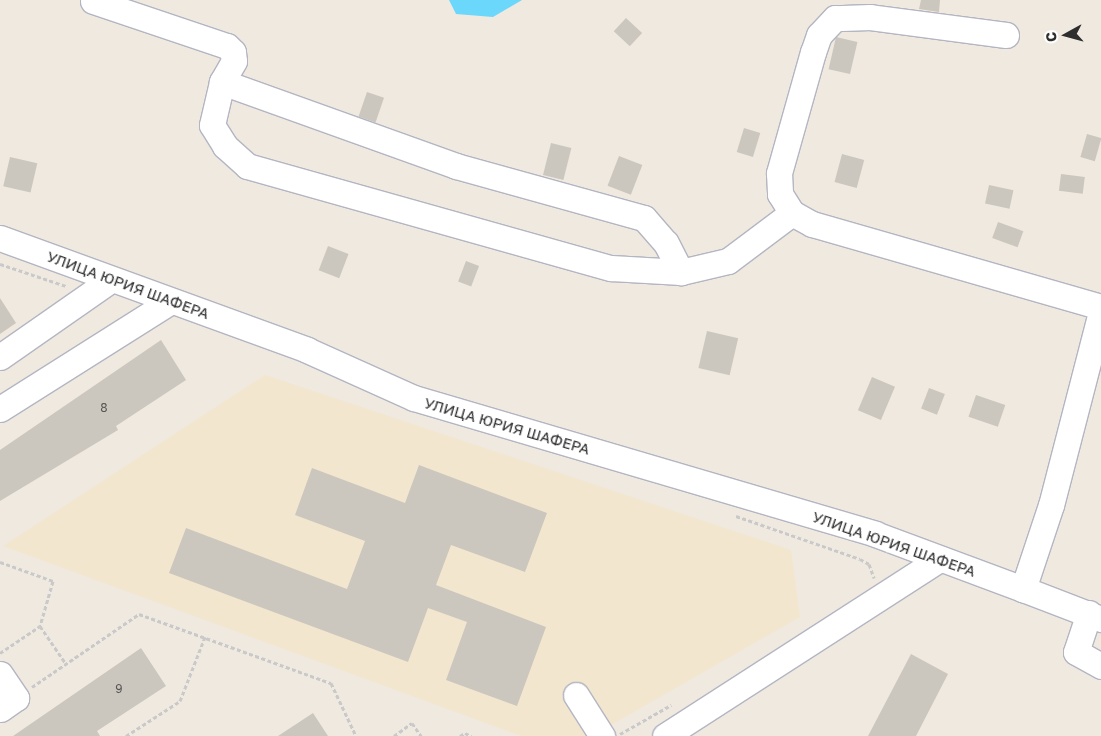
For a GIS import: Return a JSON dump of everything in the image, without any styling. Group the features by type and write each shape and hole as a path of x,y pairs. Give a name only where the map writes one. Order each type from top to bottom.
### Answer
{"street":[{"path":"93,0 227,46 233,52 234,61 222,82 212,125 225,146 247,166 611,268 681,272 728,261 792,213"},
{"path":"1006,35 847,15 827,24 813,52 779,173 780,194 792,213 812,224 1101,307"},
{"path":"222,82 456,166 644,218 666,243 681,272"},
{"name":"УЛИЦА ЮРИЯ ШАФЕРА","path":"0,238 307,350 414,398 875,534 940,560 1095,616"},
{"path":"0,357 112,279"},
{"path":"0,409 171,301"},
{"path":"1023,589 1051,505 1101,312"},
{"path":"664,736 940,560"},
{"path":"1095,616 1076,652 1101,666"},
{"path":"0,674 8,703"},
{"path":"576,696 602,736"}],"path":[{"path":"0,264 90,294"},
{"path":"729,514 860,559 872,569 874,584"},
{"path":"0,562 53,581 40,626 0,653"},
{"path":"8,703 139,614 331,683 356,736"},
{"path":"40,626 66,664"},
{"path":"126,736 180,702 205,637"},
{"path":"618,736 676,702"},
{"path":"394,736 412,723 421,736"},
{"path":"460,736 465,733 471,736"}],"shaded area":[{"path":"265,375 791,550 800,617 592,736 521,736 3,546"}],"water":[{"path":"449,0 522,0 493,17 456,14"}],"building":[{"path":"921,0 940,0 939,12 919,9"},
{"path":"626,18 642,33 630,46 614,31"},
{"path":"836,37 857,42 850,74 829,69"},
{"path":"367,92 384,98 376,122 359,117"},
{"path":"744,128 760,133 753,157 737,152"},
{"path":"1087,134 1101,138 1095,161 1080,157"},
{"path":"551,143 571,148 563,180 543,175"},
{"path":"842,154 864,160 857,188 834,182"},
{"path":"619,156 642,165 631,195 608,186"},
{"path":"10,157 37,163 31,193 3,186"},
{"path":"1061,174 1085,177 1083,194 1059,191"},
{"path":"989,185 1013,190 1010,209 985,204"},
{"path":"998,222 1023,231 1018,247 992,238"},
{"path":"328,246 349,254 339,278 319,270"},
{"path":"466,261 479,266 471,287 458,282"},
{"path":"0,298 16,323 0,334"},
{"path":"707,331 738,338 730,375 698,368"},
{"path":"161,340 186,380 116,426 118,430 0,501 0,450"},
{"path":"872,377 895,387 881,420 858,410"},
{"path":"929,388 945,394 937,415 921,409"},
{"path":"976,395 1005,405 998,427 969,417"},
{"path":"419,465 547,513 525,572 451,545 436,585 546,627 517,706 446,680 467,622 428,608 408,662 169,573 186,528 347,589 365,541 295,515 312,468 405,503"},
{"path":"141,648 166,686 97,731 100,736 13,736"},
{"path":"911,654 948,674 916,736 868,736"},
{"path":"313,713 328,736 278,736"}]}
